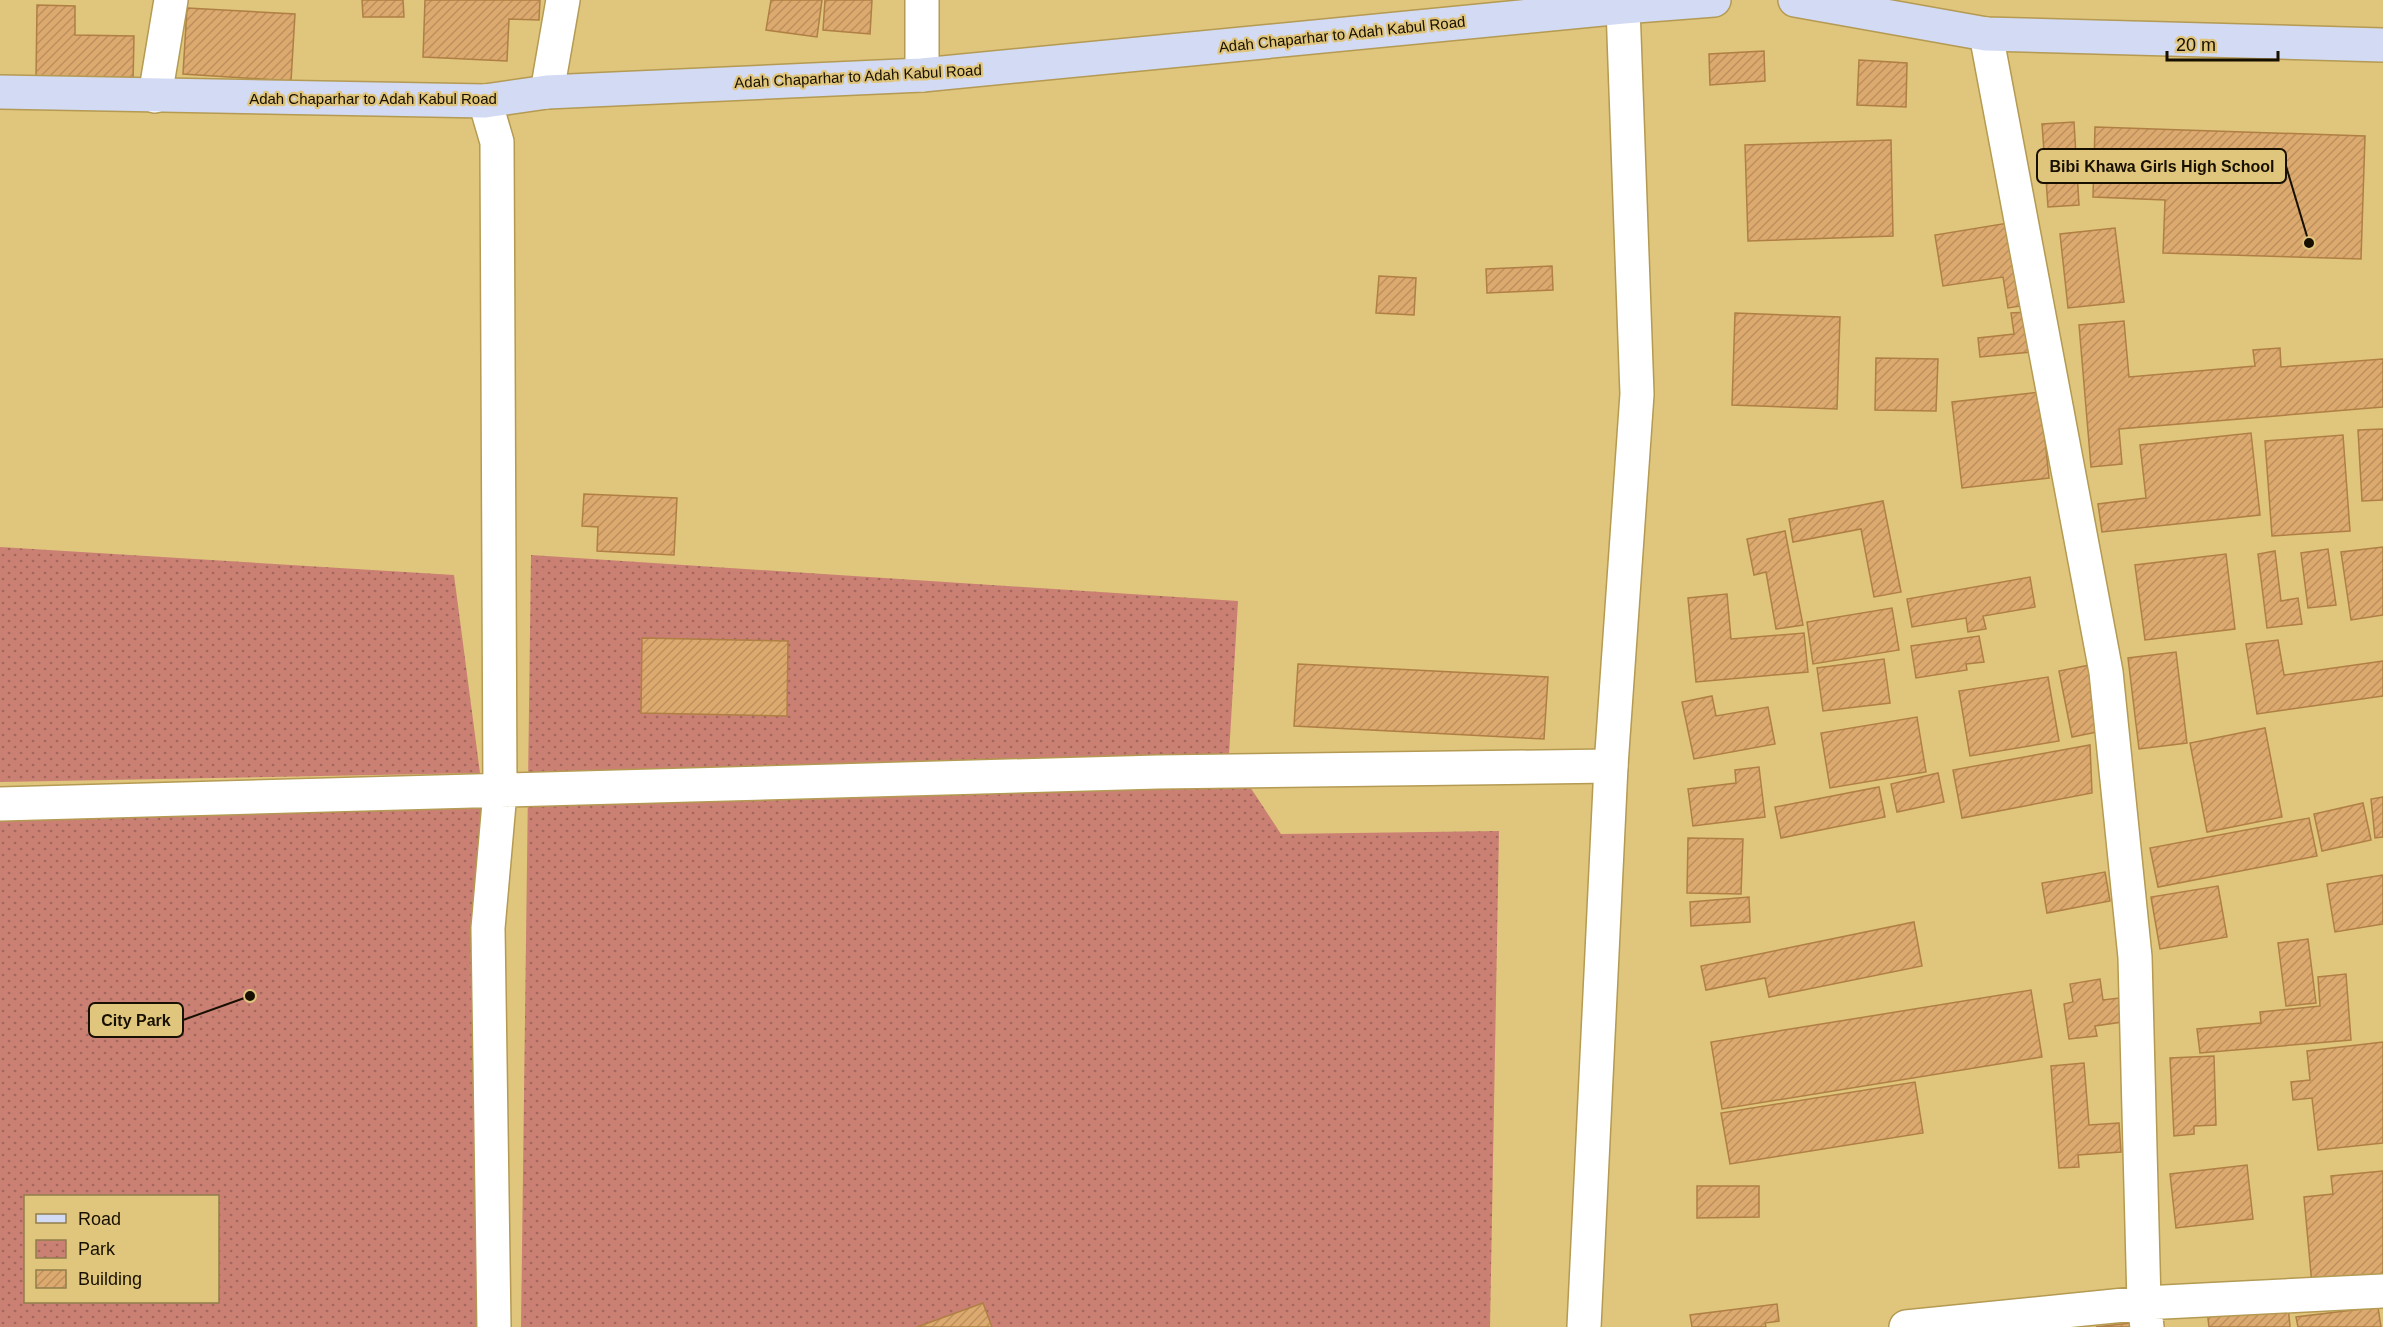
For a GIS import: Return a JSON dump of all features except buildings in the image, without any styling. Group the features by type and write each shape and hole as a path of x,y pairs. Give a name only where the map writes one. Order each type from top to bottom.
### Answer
{"main road":[{"name":"Adah Chaparhar to Adah Kabul Road","path":"0,92 485,101 547,92 922,75 1714,0"},
{"path":"1795,0 1986,34 2383,45"}],"street":[{"path":"155,96 171,0"},
{"path":"547,92 563,0"},
{"path":"922,0 922,75"},
{"path":"1584,1327 1611,766 1637,394 1623,7"},
{"path":"1986,34 2106,672 2135,957 2145,1315"},
{"path":"485,101 497,142 500,792 488,928 494,1327"},
{"path":"0,804 500,792 1158,772 1611,766"},
{"path":"1906,1327 2145,1315 2383,1291"}],"green space":[{"path":"0,547 454,575 480,773 0,782"},
{"path":"531,555 1238,601 1229,755 1281,834 1499,831 1490,1327 521,1327"},
{"path":"500,792 501,1327 0,1327 0,795"}],"place":[{"name":"Bibi Khawa Girls High School","path":"2309,243"},
{"name":"City Park","path":"250,996"}]}
